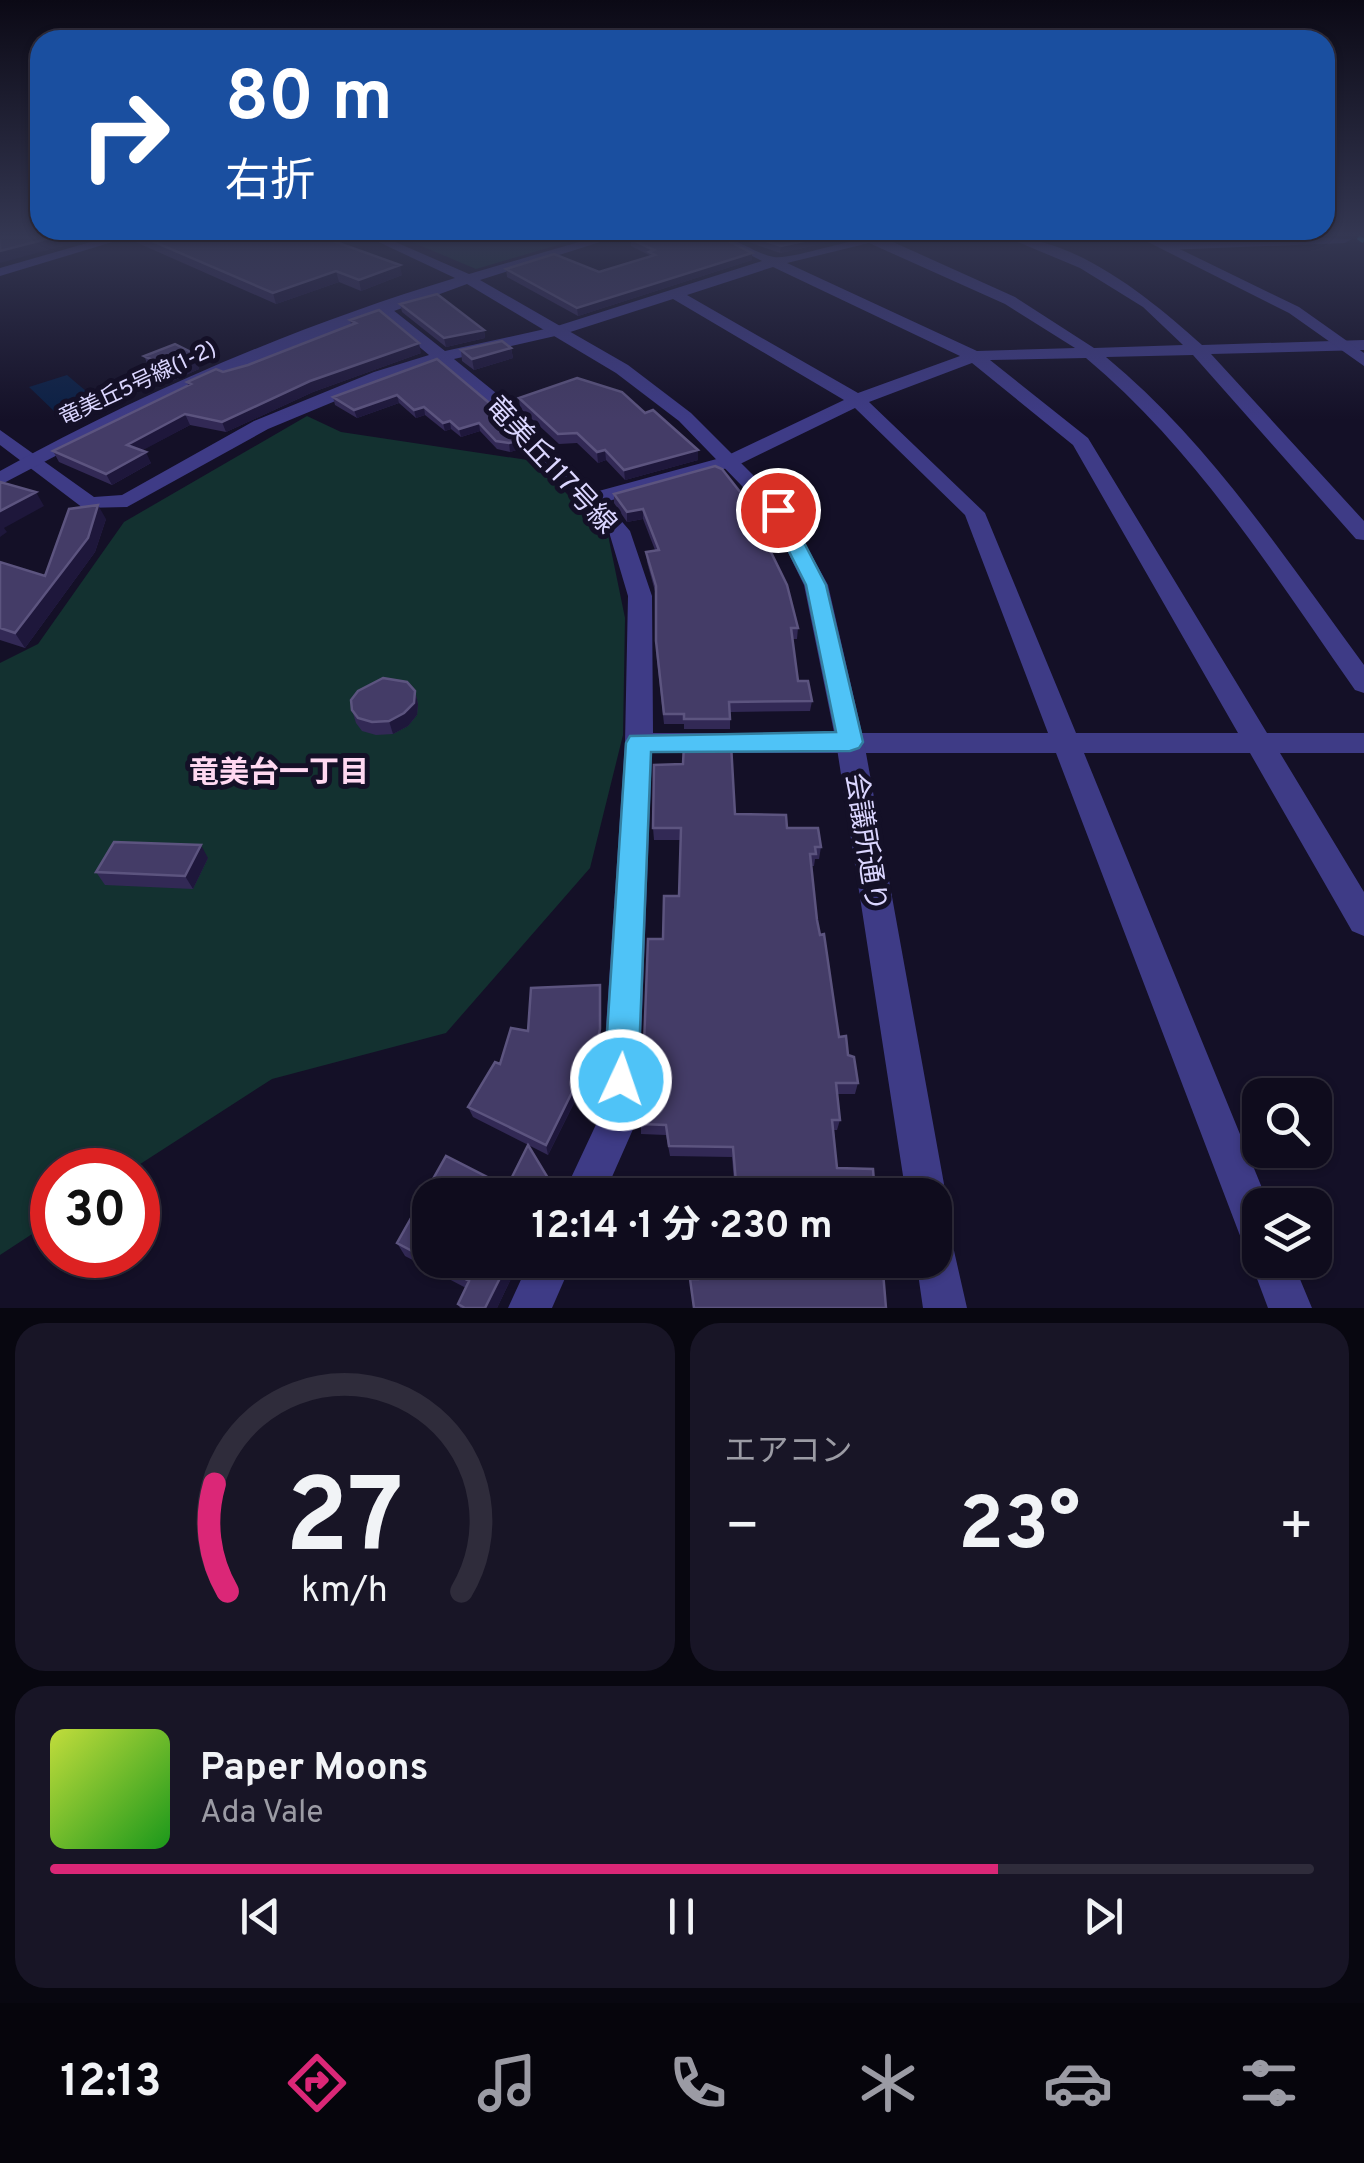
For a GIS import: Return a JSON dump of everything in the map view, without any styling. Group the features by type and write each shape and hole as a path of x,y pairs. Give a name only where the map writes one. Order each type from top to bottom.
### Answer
{"street":[{"name":"竜美丘5号線(1-2)","path":"0,478 217,371 416,298"},
{"name":"会議所通り","path":"500,298 622,369 685,418 778,510 816,585 850,742 923,1178"},
{"path":"0,436 90,504 127,501 286,413 345,388 442,357 558,331 654,298"},
{"path":"682,298 857,400 975,513 1242,1188"},
{"path":"851,298 974,356 1081,442 1364,921"},
{"path":"1003,298 1029,310 1091,352 1188,444 1364,684"},
{"path":"1139,298 1198,350 1364,534"},
{"path":"1270,298 1355,345 1364,361"},
{"name":"竜美丘117号線","path":"384,309 510,413 591,498 619,531 640,596 639,743 619,1118 591,1178"},
{"path":"591,498 731,461 857,400 974,356 1355,345"},
{"path":"639,743 1364,743"},
{"path":"530,1308 544,1278"},
{"path":"940,1278 945,1308"},
{"path":"1278,1278 1290,1308"}],"green space":[{"path":"307,416 341,432 534,461 608,535 625,618 623,735 590,868 446,1033 272,1079 160,1151 160,1148 30,1148 30,1235 0,1255 0,663 38,644 124,522"}],"water":[{"path":"67,375 93,397 54,411 29,387"}],"building":[{"path":"442,298 484,330 444,338 400,304"},
{"path":"559,298 609,298 577,308"},
{"path":"379,310 419,343 310,381 222,422 185,414 127,445 146,452 106,474 53,451 216,369 223,372 248,365 356,323 350,320"},
{"path":"502,341 511,348 472,359 461,350"},
{"path":"175,344 193,353 163,365 144,356"},
{"path":"437,359 500,412 525,439 496,441 479,423 459,429 450,421 443,423 424,407 414,410 397,395 354,410 333,397"},
{"path":"577,378 622,392 645,413 653,410 698,450 624,470 605,450 597,452 577,433 558,434 519,398"},
{"path":"715,466 722,469 744,497 787,585 798,628 791,628 798,681 808,681 812,701 729,702 730,719 684,719 684,714 664,714 656,641 656,586 646,552 659,550 643,509 627,512 614,494"},
{"path":"0,482 36,492 0,511"},
{"path":"98,505 88,538 15,633 0,628 0,562 45,576 69,509"},
{"path":"383,678 407,682 415,691 414,703 389,721 358,718 351,700 358,691"},
{"path":"684,744 731,744 735,814 786,815 787,828 818,828 821,847 815,847 816,854 810,854 817,920 820,935 824,934 839,1037 846,1036 858,1083 836,1083 840,1120 832,1120 837,1168 873,1169 874,1178 736,1178 733,1147 669,1146 666,1125 641,1124 648,939 663,939 664,896 679,896 681,828 653,828 654,765 683,764"},
{"path":"114,842 201,845 185,876 96,872"},
{"path":"600,985 600,1029 589,1075 581,1074 546,1145 468,1107 495,1062 500,1064 511,1028 528,1031 531,988"},
{"path":"528,1145 548,1178 512,1178"},
{"path":"446,1156 489,1178 434,1178"},
{"path":"412,1216 412,1251 397,1243"},
{"path":"463,1278 500,1278 485,1308 458,1304 469,1281"},
{"path":"884,1278 886,1308 694,1308 690,1279"}],"district":[{"name":"竜美台一丁目","path":"279,772"}],"route":[{"path":"621,1080 639,743 850,742 816,585 778,510"}]}
